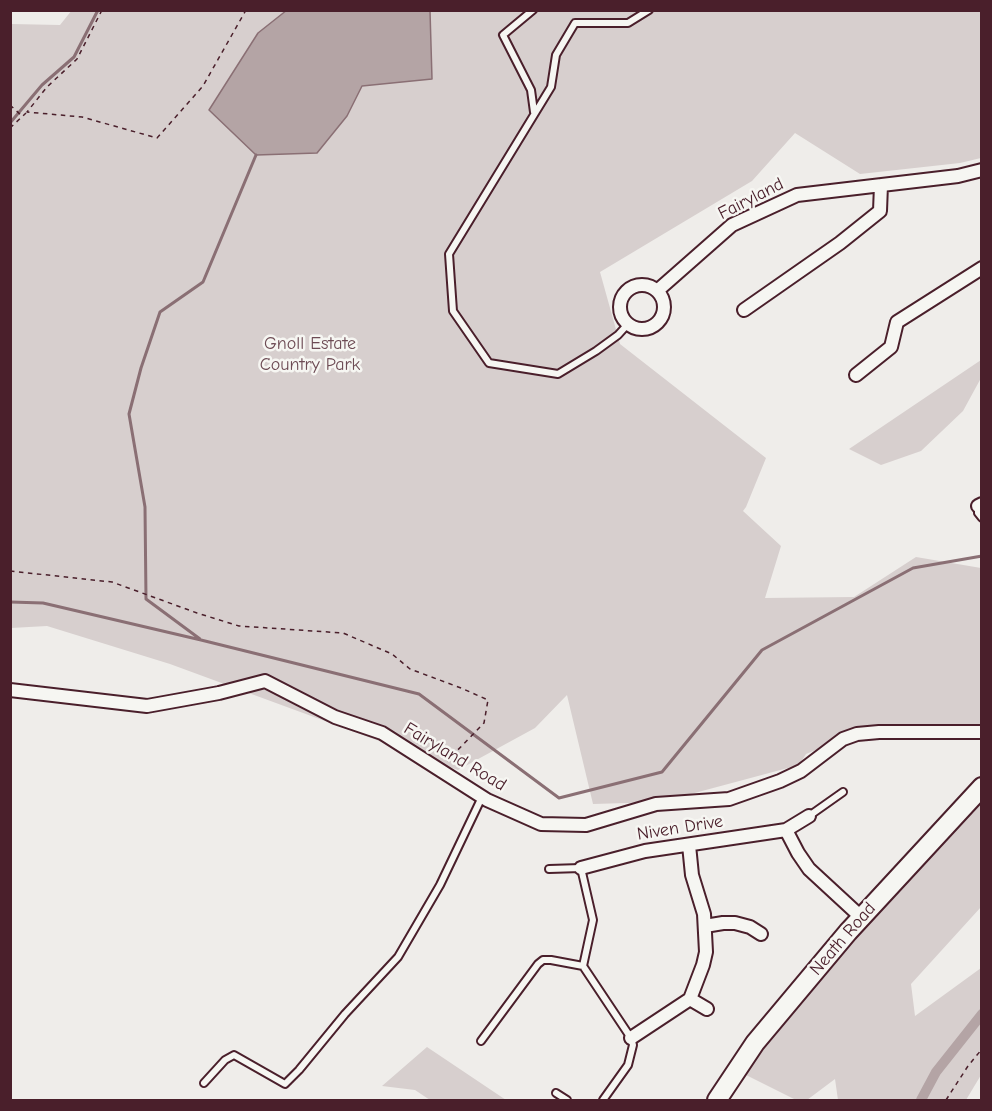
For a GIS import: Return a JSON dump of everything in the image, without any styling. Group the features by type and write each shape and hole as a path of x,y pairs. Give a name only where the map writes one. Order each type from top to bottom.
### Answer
{"main road":[{"name":"Neath Road","path":"717,1101 755,1043 861,917 981,787"}],"street":[{"name":"Fairyland","path":"657,291 732,225 797,195 958,176 981,170"},
{"path":"744,310 840,243 880,211 881,185"},
{"path":"856,375 891,347 897,322 981,268"},
{"path":"640,285 647,285 657,291 664,304 661,319 648,328 640,329 628,324 621,311 621,303 626,292 640,285"},
{"name":"Fairyland Road","path":"10,690 147,706 219,693 265,681 335,717 382,733 482,797 541,824 586,825 656,804 729,800 780,782 801,771 843,739 857,734 981,732"},
{"path":"809,816 786,830 809,869 861,917"},
{"name":"Niven Drive","path":"581,868 645,851 786,830"},
{"path":"631,1038 690,999 706,952 704,914 692,875 689,845"},
{"path":"705,926 735,923 750,927 761,934"},
{"path":"690,999 707,1009"}],"lane":[{"path":"533,10 503,35 531,90 535,113"},
{"path":"628,324 618,335 596,351 558,374 489,363 453,311 449,254 551,87 556,55 574,23 628,23 649,10"},
{"path":"809,816 843,792"},
{"path":"204,1083 225,1060 234,1055 285,1084 300,1070 345,1014 398,957 440,885 482,797"},
{"path":"549,869 581,868 593,920 583,966"},
{"path":"481,1041 543,960 583,966 631,1038 633,1045 628,1065 604,1100"},
{"path":"556,1093 567,1101"}],"path":[{"path":"10,128 27,112 47,87 77,59 102,10"},
{"path":"27,112 82,117 157,138 203,86 246,10"},
{"path":"10,105 22,116"},
{"path":"10,571 112,582 239,626 343,633 392,654 410,669 488,700 484,723 439,769"},
{"path":"946,1101 981,1049"}],"green space":[{"name":"Gnoll Estate Country Park","path":"72,10 981,11 981,158 960,163 860,174 795,133 752,181 600,272 620,344 766,458 743,511 781,546 765,598 854,597 916,557 981,568 981,727 867,729 806,754 799,765 661,802 593,804 567,695 535,728 458,770 170,664 47,626 11,628 11,24 60,25"},
{"path":"981,360 981,378 963,411 921,451 881,465 849,449"},
{"path":"981,801 981,907 911,984 915,1016 981,968 981,1075 966,1100 838,1100 835,1079 807,1100 796,1100 742,1073 841,949"},
{"path":"427,1047 506,1100 430,1100 415,1090 382,1086"}],"shaded area":[{"path":"287,10 430,11 432,79 362,86 347,116 317,153 256,155 209,110 258,33"}],"waterway":[{"path":"10,123 42,85 74,57 98,10"},
{"path":"200,639 146,599 145,507 129,414 141,368 160,312 203,282 256,155"},
{"path":"10,602 43,603 419,694 559,798 662,772 762,650 913,568 982,556"},
{"path":"921,1100 936,1072 982,1014"}]}
